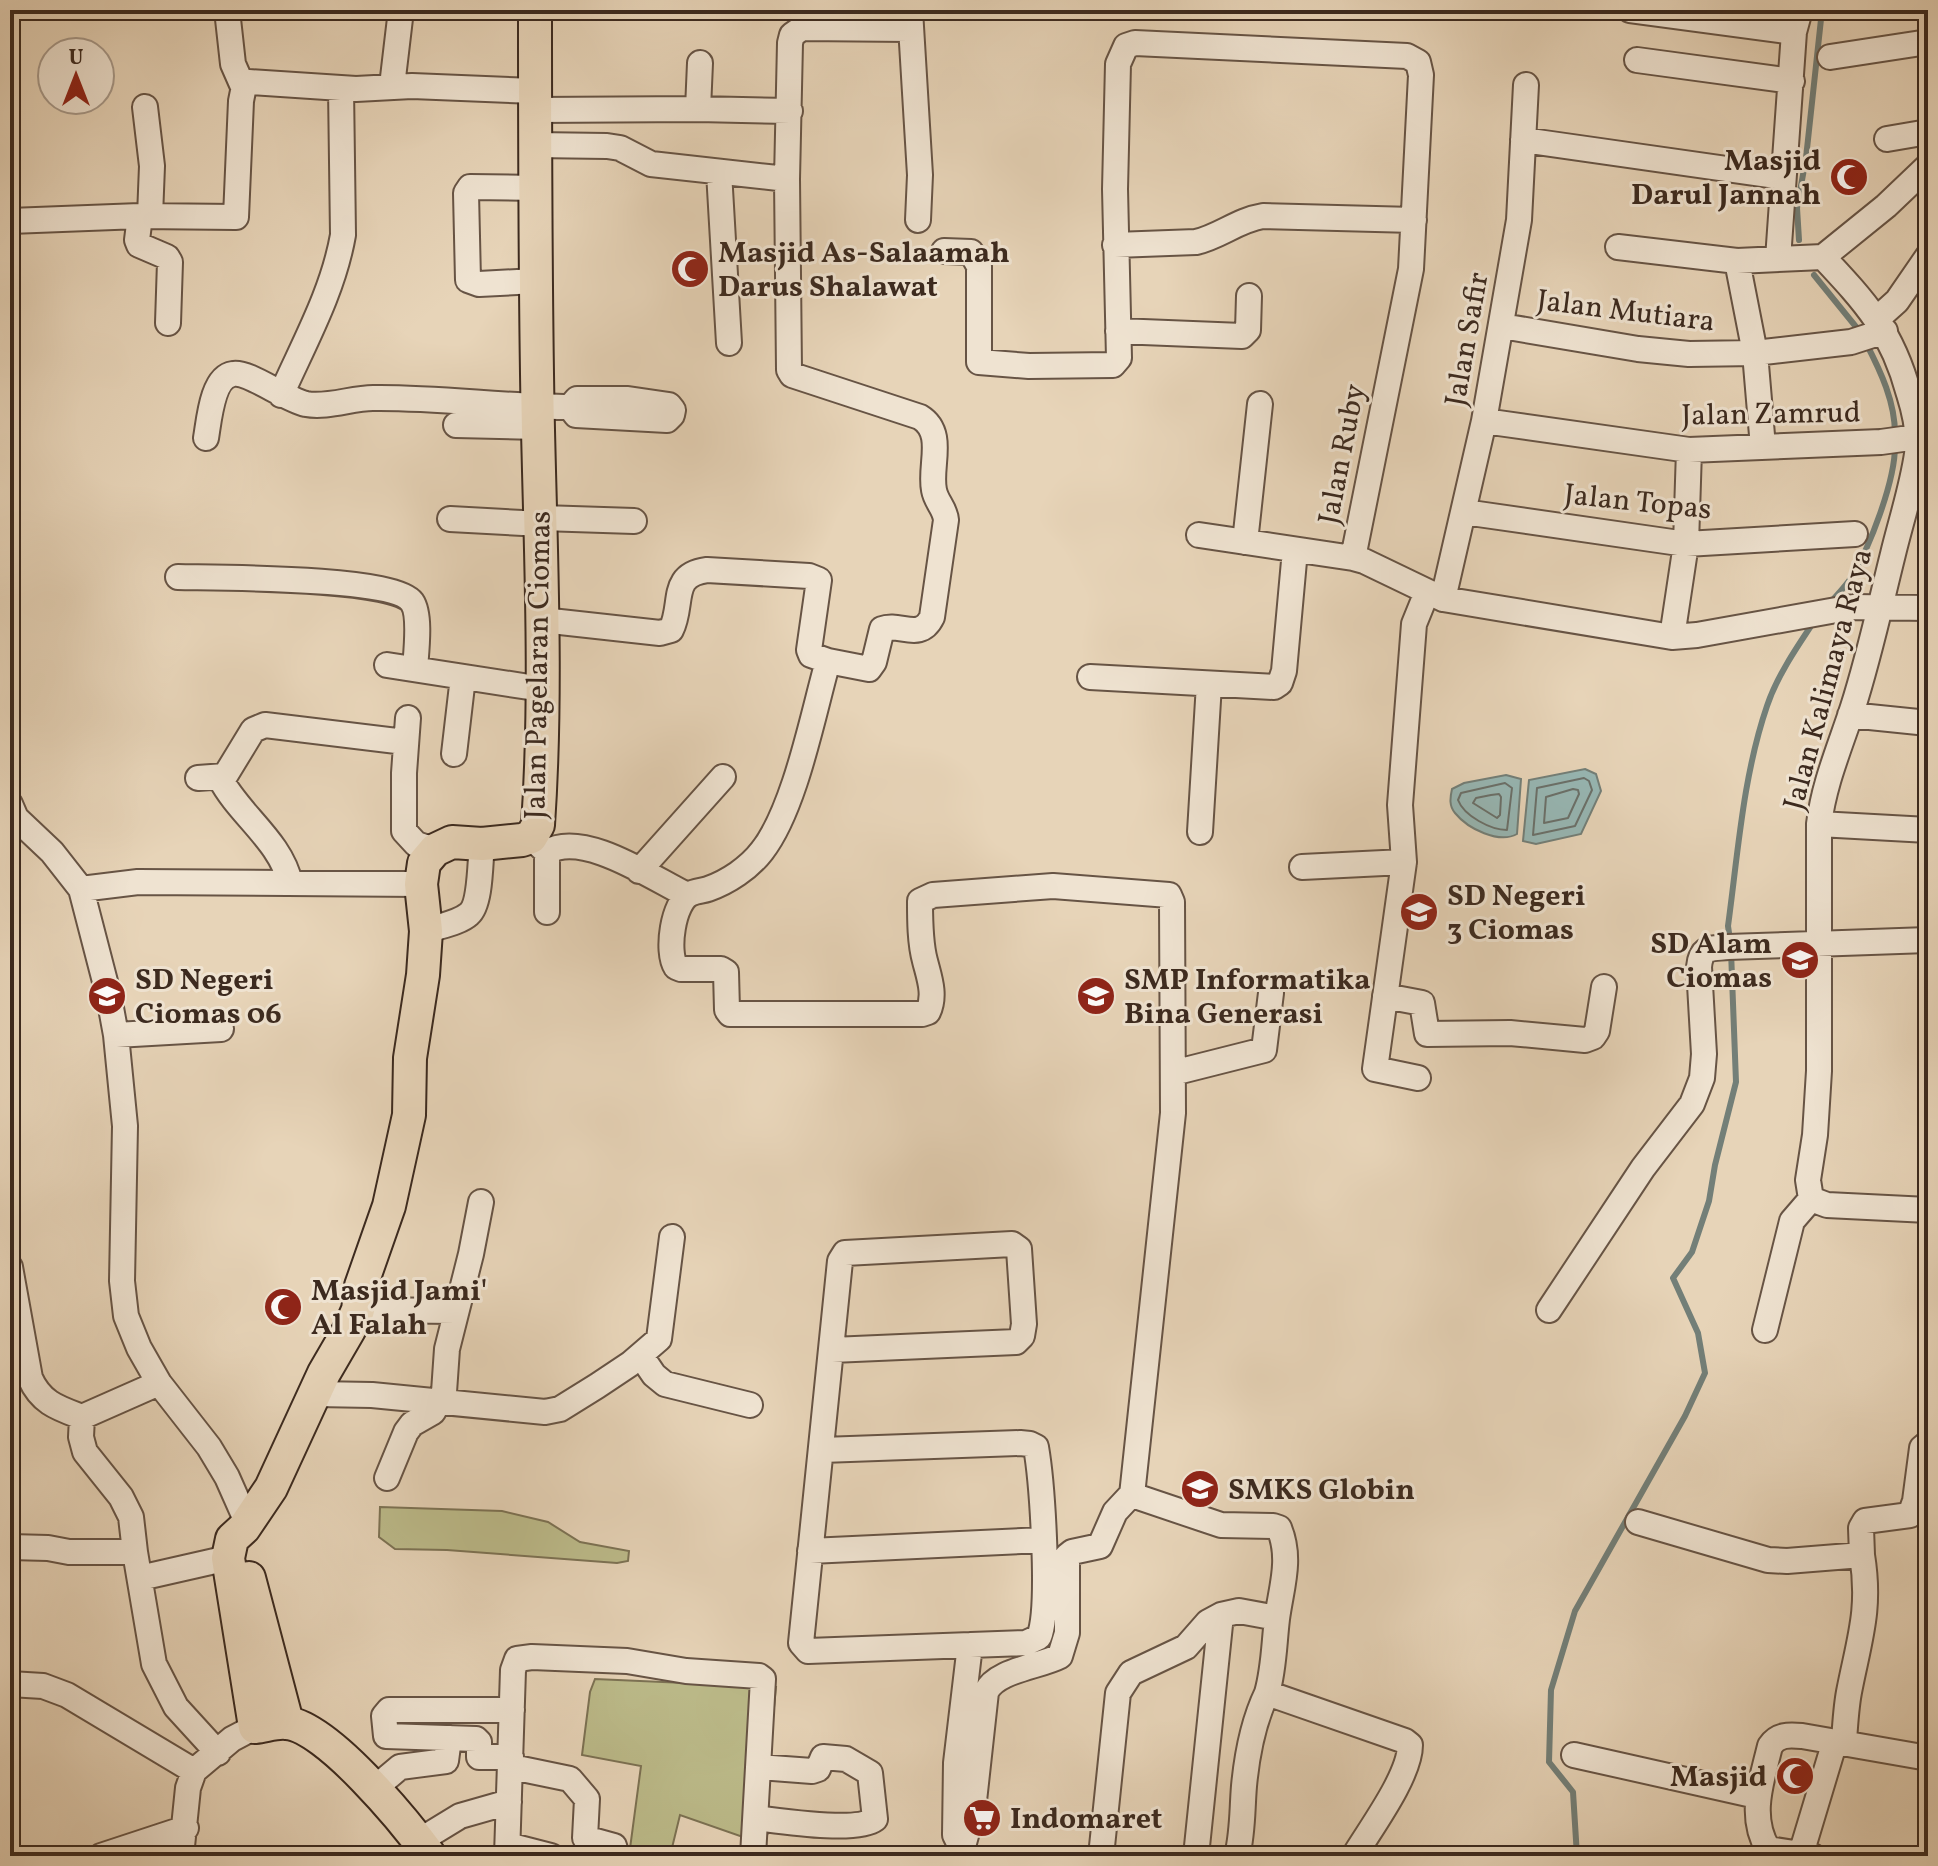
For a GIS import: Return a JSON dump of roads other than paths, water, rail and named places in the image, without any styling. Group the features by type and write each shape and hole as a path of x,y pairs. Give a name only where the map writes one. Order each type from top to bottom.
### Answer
{"main road":[{"name":"Jalan Pagelaran Ciomas","path":"435,850 452,842 482,844 522,840 539,844 542,521 549,414 536,281 535,10"},
{"path":"424,1849 375,1788 336,1751 304,1729 287,1722 255,1727 228,1558 232,1539 271,1488 358,1310 361,1286 389,1206 409,1115 410,1058 423,975 426,931 421,884 424,863 435,850"},
{"path":"245,1525 244,1557 287,1722"}],"street":[{"path":"392,86 401,10"},
{"path":"1630,10 1797,21 1783,177 1785,259"},
{"path":"10,221 145,216 236,217 244,89 233,64 228,19"},
{"path":"542,620 660,633 671,630 685,578 694,572 707,570 815,577 820,584 809,650 811,655 828,661 869,669 874,662 882,629 888,627 913,632 928,625 932,617 946,520 933,487 935,452 929,423 920,417 792,375 789,370 787,179 790,43 796,31 810,27 910,19 920,175 918,220"},
{"path":"1830,57 1928,42"},
{"name":"Jalan Ruby","path":"1115,245 1118,64 1126,46 1135,43 1407,56 1418,62 1421,75 1408,285 1353,558 1435,596 1672,637 1853,607 1928,608"},
{"path":"1637,60 1792,81"},
{"path":"698,109 700,63"},
{"path":"244,89 249,82 341,88 392,86 535,100 790,111"},
{"name":"Jalan Safir","path":"1418,1078 1375,1069 1404,862 1400,805 1414,624 1435,596 1464,512 1484,421 1519,220 1526,85"},
{"path":"281,395 333,280 339,259 343,235 341,88"},
{"path":"145,107 152,166 145,216 137,234 139,245 167,257 170,262 168,323"},
{"path":"1887,139 1928,132"},
{"path":"1523,140 1783,177"},
{"path":"535,145 607,146 620,148 651,164 787,179"},
{"path":"1618,247 1737,261 1821,257 1886,206 1928,166"},
{"path":"719,172 729,343"},
{"path":"535,188 470,187 466,193 468,280 479,284 536,281"},
{"path":"944,251 971,252 979,266 979,362 1029,366 1113,365 1119,358 1115,245 1207,240 1242,221 1263,216 1414,220"},
{"path":"1871,333 1928,256"},
{"name":"Jalan Kalimaya Raya","path":"1811,1199 1808,1180 1818,1084 1819,824 1827,779 1850,715 1880,605 1917,501 1917,452 1902,439 1916,417 1900,360 1871,333 1849,282 1821,257"},
{"path":"1737,261 1755,353 1763,447"},
{"path":"1118,331 1242,336 1248,330 1249,296"},
{"name":"Jalan Mutiara","path":"1502,326 1674,354 1755,353 1871,333"},
{"path":"206,438 221,379 232,374 245,375 281,395 308,404 373,398 549,414"},
{"path":"1245,542 1260,404"},
{"path":"456,425 549,414"},
{"name":"Jalan Zamrud","path":"1484,421 1689,450 1902,439"},
{"path":"1672,637 1686,544 1689,450"},
{"name":"Jalan Topas","path":"1464,512 1686,544 1855,534"},
{"path":"450,519 634,521"},
{"path":"1199,535 1353,558"},
{"path":"1090,677 1267,688 1280,683 1284,671 1295,550"},
{"path":"178,577 366,585 404,595 413,603 416,615 415,669"},
{"path":"828,661 787,803 773,834 762,852 740,872 710,888 687,895 678,908 672,934 672,962 681,969 721,969 726,972 727,1012 750,1015 928,1012 931,1002 930,976 925,960 920,901 933,895 1053,886 1163,893 1169,895 1172,902 1173,1113 1132,1495 1115,1512 1100,1546 1067,1556 1067,1633 1060,1656 990,1683 986,1692 970,1827 962,1853"},
{"path":"387,665 542,689"},
{"path":"454,754 463,677"},
{"path":"1200,832 1209,684"},
{"path":"1850,715 1928,723"},
{"path":"290,883 285,865 249,814 209,778 230,770 258,726 407,730 404,831 416,844 435,850"},
{"path":"639,871 723,777"},
{"path":"10,804 16,818 52,852 81,889 96,941 116,1035 125,1126 122,1281 126,1316 139,1348 159,1383 209,1447 227,1477 245,1525"},
{"path":"1819,824 1928,830"},
{"path":"426,931 470,913 475,906 482,844"},
{"path":"547,912 539,844 554,847 578,845 599,851 687,895"},
{"path":"1302,867 1404,862"},
{"path":"81,889 138,882 421,884"},
{"path":"1549,1310 1643,1168 1692,1104 1702,1078 1700,956 1705,950 1928,940"},
{"path":"1385,996 1422,1003 1427,1034 1510,1033 1585,1040 1597,1031 1604,987"},
{"path":"1173,1073 1264,1050 1271,993"},
{"path":"116,1035 221,1029"},
{"path":"1765,1330 1792,1221 1811,1199 1827,1205 1928,1210"},
{"path":"387,1478 406,1432 412,1424 433,1412 444,1392 447,1349 481,1202"},
{"path":"316,1394 372,1395 545,1412 560,1409 654,1346 662,1328 672,1237"},
{"path":"822,1450 1030,1444 1036,1447 1045,1599 1039,1637 1026,1643 808,1651 801,1643 840,1261 845,1253 1012,1244 1019,1249 1024,1324 1022,1336 1016,1342 832,1350"},
{"path":"10,1267 30,1378 35,1391 47,1403 82,1417 159,1383"},
{"path":"358,1310 456,1311"},
{"path":"641,1356 654,1375 665,1384 750,1405"},
{"path":"82,1417 81,1437 85,1452 121,1497 131,1517 154,1664 176,1707 218,1753"},
{"path":"1928,1443 1922,1448 1915,1501 1910,1515 1865,1521 1861,1528 1866,1583 1865,1623 1839,1742 1807,1855 1768,1849 1760,1829 1757,1796 1770,1746 1775,1740 1792,1735 1839,1742 1928,1758"},
{"path":"1132,1495 1221,1525 1279,1528 1286,1568 1277,1618 1272,1678 1255,1719 1237,1856"},
{"path":"1638,1522 1768,1560 1800,1561 1862,1555"},
{"path":"810,1551 1043,1540"},
{"path":"10,1547 78,1553 135,1552"},
{"path":"140,1578 228,1558"},
{"path":"1101,1856 1114,1721 1118,1693 1124,1680 1131,1673 1186,1647 1208,1622 1221,1615 1247,1612 1277,1618"},
{"path":"1196,1856 1221,1615"},
{"path":"962,1853 955,1835 956,1763 970,1645"},
{"path":"507,1852 513,1670 517,1659 597,1659 686,1671 759,1676 764,1683 753,1856"},
{"path":"10,1684 43,1686 67,1695 194,1771"},
{"path":"1267,1693 1410,1745 1406,1762 1382,1814 1354,1856"},
{"path":"512,1710 421,1709 386,1712 386,1736 476,1739 482,1759 511,1762 570,1779 587,1799 585,1838 614,1846 617,1856"},
{"path":"181,1856 188,1788 194,1771 232,1739 255,1727"},
{"path":"375,1788 400,1767 446,1761 449,1738"},
{"path":"1574,1755 1757,1796"},
{"path":"756,1818 833,1826 865,1824 875,1819 870,1773 846,1759 823,1757 818,1769 812,1771 759,1767"},
{"path":"424,1849 460,1816 509,1802"},
{"path":"101,1856 186,1828"},
{"path":"507,1852 516,1847 551,1856"}],"water":[{"path":"1585,769 1596,774 1601,791 1581,834 1536,844 1523,841 1529,780"},
{"path":"1506,775 1521,779 1517,834 1502,837 1484,833 1461,819 1453,810 1450,802 1452,789 1464,783"}],"waterway":[{"path":"1799,240 1797,208 1806,158 1822,10"},
{"path":"1814,275 1861,333"},
{"path":"1866,343 1890,399 1895,434"},
{"path":"1830,603 1851,578 1873,532 1891,477 1895,446"},
{"path":"1730,940 1728,926 1742,815 1759,733 1776,684 1815,620"},
{"path":"1577,1856 1573,1792 1549,1762 1551,1690 1575,1611 1685,1416 1705,1373 1698,1333 1673,1278 1692,1252 1709,1201 1736,1082 1731,951"}],"place":[{"name":"Masjid Darul Jannah","path":"1849,177"},
{"name":"Masjid As-Salaamah Darus Shalawat","path":"690,269"},
{"name":"SD Negeri 3 Ciomas","path":"1419,912"},
{"name":"SD Alam Ciomas","path":"1800,960"},
{"name":"SD Negeri Ciomas 06","path":"107,996"},
{"name":"SMP Informatika Bina Generasi","path":"1096,996"},
{"name":"Masjid Jami' Al Falah","path":"283,1307"},
{"name":"SMKS Globin","path":"1200,1489"},
{"name":"Masjid","path":"1795,1776"},
{"name":"Indomaret","path":"982,1818"}]}
